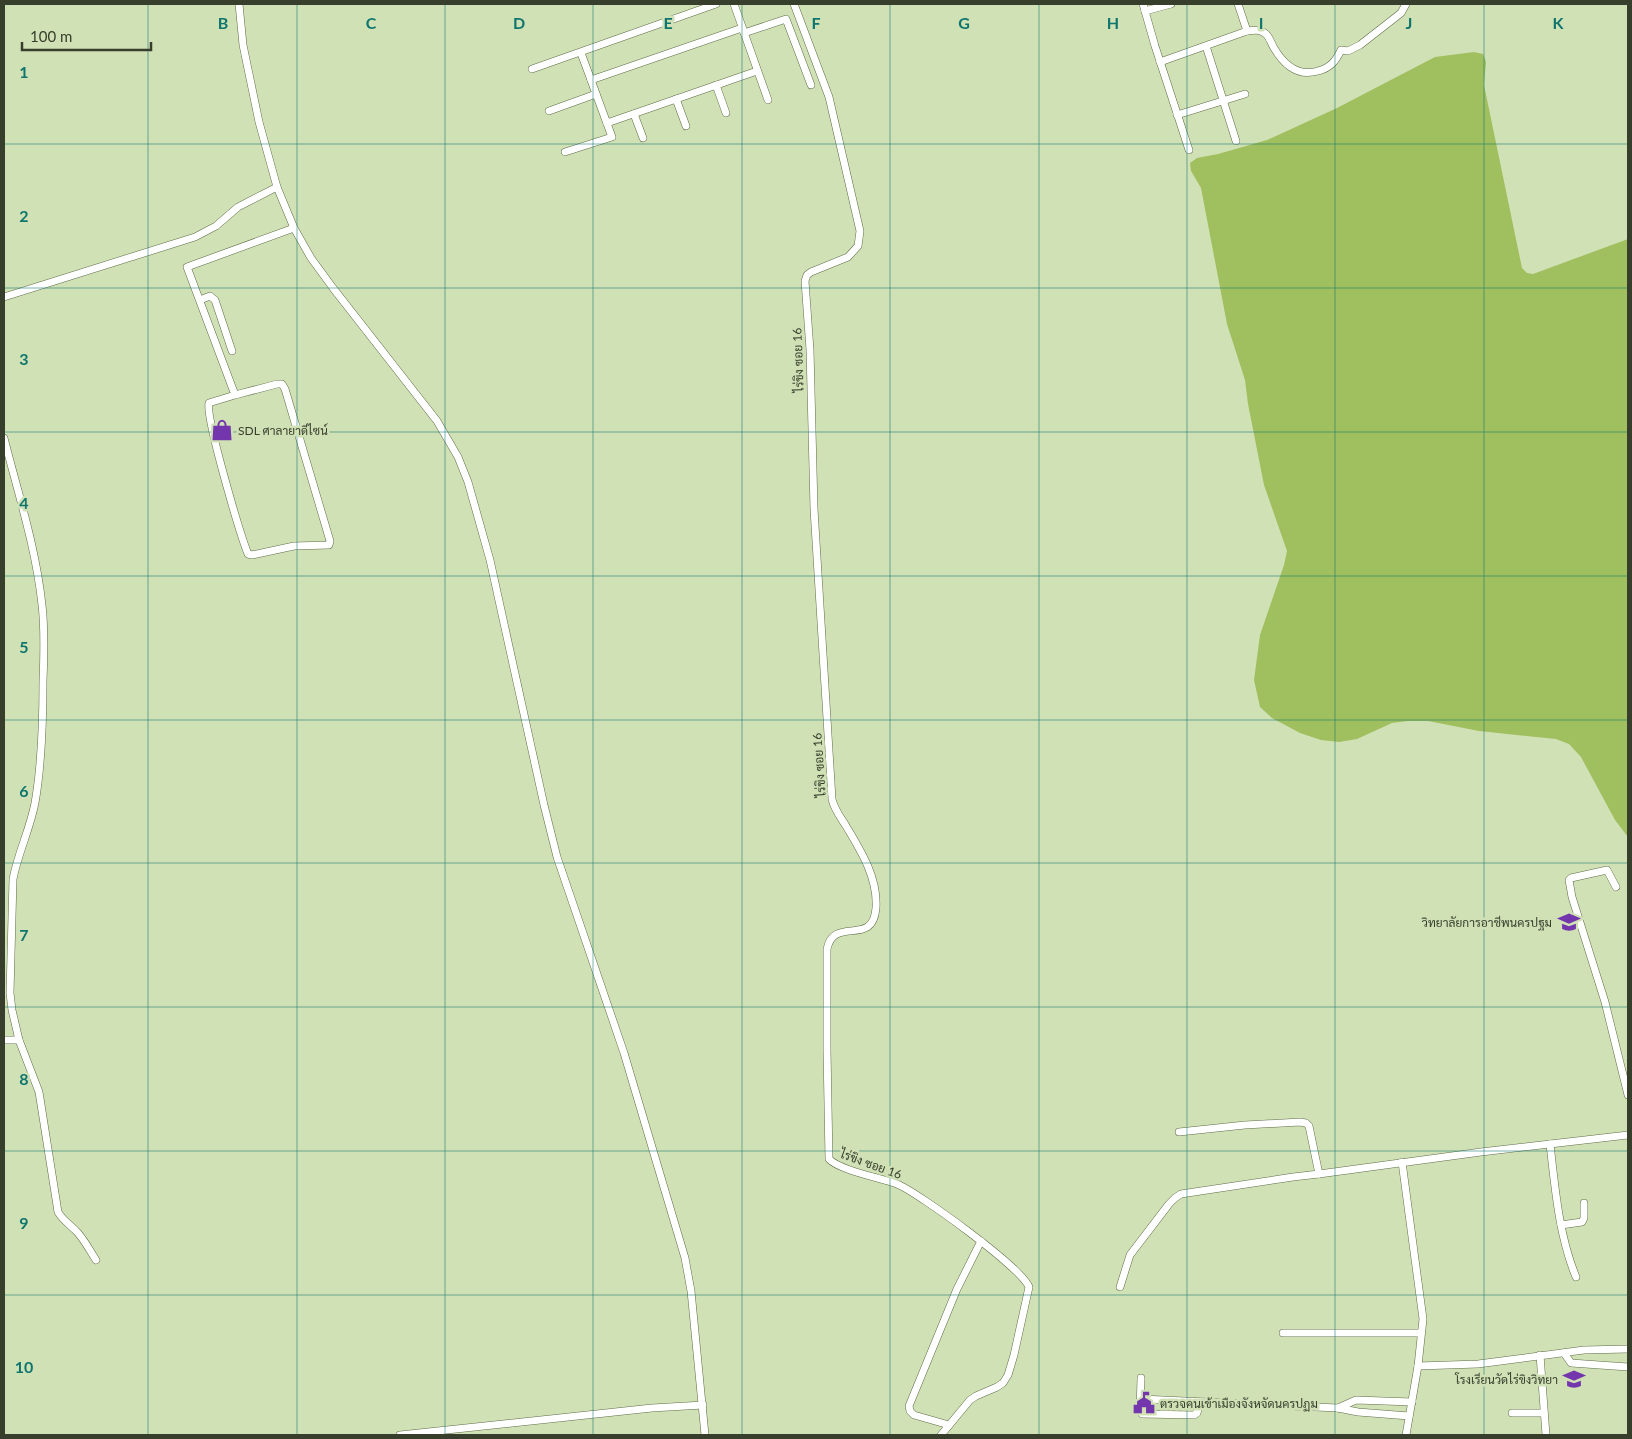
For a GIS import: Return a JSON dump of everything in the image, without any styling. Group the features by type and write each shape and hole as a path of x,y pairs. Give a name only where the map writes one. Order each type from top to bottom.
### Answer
{"street":[{"path":"239,4 243,45 259,122 277,187 294,228 333,288 436,422 458,457 468,482 490,560 557,857 624,1053 685,1258 691,1291 705,1435"},
{"path":"532,69 716,4"},
{"path":"734,4 768,100"},
{"name":"ไร่ขิง ซอย 16","path":"794,4 829,97 860,231 858,246 848,257 811,272 805,281 810,350 814,510 832,799 861,850 874,884 876,901 872,925 864,929 836,934 829,941 828,946 829,1159 839,1166 900,1185 981,1241 1027,1282 1029,1290 1008,1375 1003,1383 997,1387 970,1400 941,1435"},
{"path":"1171,4 1144,7 1189,150"},
{"path":"1238,4 1247,31"},
{"path":"1160,62 1247,31 1256,30 1266,34 1276,52 1293,70 1317,71 1325,69 1333,63 1341,50 1348,51 1379,32 1401,13 1406,4"},
{"path":"591,80 743,30 786,19 811,85"},
{"path":"1206,46 1236,141"},
{"path":"565,152 612,137 581,52"},
{"path":"607,123 757,71"},
{"path":"716,85 726,113"},
{"path":"549,111 596,94"},
{"path":"1177,115 1245,94"},
{"path":"676,99 686,126"},
{"path":"634,114 643,138"},
{"path":"4,297 195,237 216,226 238,207 277,187"},
{"path":"235,395 187,267 294,228"},
{"path":"200,300 210,296 213,297 232,350"},
{"path":"210,330 224,325"},
{"path":"277,384 282,384 286,389 330,541 329,545 294,546 252,555 248,554 212,430 208,408 209,403 235,395 277,384"},
{"path":"4,438 38,575 43,606 44,631 43,727 35,802 31,821 18,856 13,880 10,994 20,1040 40,1092 58,1212 65,1222 76,1231 96,1260"},
{"path":"1616,887 1607,870 1571,878 1569,884 1605,1002 1628,1095"},
{"path":"4,1040 20,1040"},
{"path":"1179,1132 1245,1125 1306,1123 1309,1126 1319,1174"},
{"path":"1120,1286 1130,1255 1169,1204 1181,1194 1402,1162 1628,1135"},
{"path":"1550,1144 1561,1225 1569,1260 1576,1277"},
{"path":"1402,1162 1422,1319 1418,1366 1406,1435"},
{"path":"1561,1225 1582,1222 1584,1218 1584,1203"},
{"path":"949,1425 913,1414 909,1406 957,1289 981,1241"},
{"path":"1283,1333 1420,1333"},
{"path":"1418,1366 1478,1364 1600,1349 1628,1349"},
{"path":"1564,1353 1571,1363 1628,1367"},
{"path":"1540,1356 1546,1435"},
{"path":"1141,1378 1140,1411 1142,1414 1194,1415 1200,1402"},
{"path":"1141,1398 1338,1408 1358,1412 1409,1416"},
{"path":"1338,1408 1356,1400 1412,1402"},
{"path":"400,1435 652,1408 703,1405"},
{"path":"1512,1413 1544,1414"}],"green space":[{"path":"1474,52 1483,54 1486,62 1484,85 1522,268 1527,273 1533,274 1628,239 1628,837 1615,820 1581,757 1569,744 1556,739 1479,731 1428,721 1392,723 1357,739 1339,742 1321,740 1300,733 1272,718 1260,707 1254,680 1260,635 1287,551 1264,485 1245,380 1227,324 1201,188 1191,171 1190,163 1197,158 1267,140 1337,108 1435,57"}],"place":[{"name":"SDL ศาลายาดีไซน์","path":"222,430"},
{"name":"วิทยาลัยการอาชีพนครปฐม","path":"1569,922"},
{"name":"โรงเรียนวัดไร่ขิงวิทยา","path":"1574,1379"},
{"name":"ตรวจคนเข้าเมืองจังหจัดนครปฏม","path":"1144,1403"}]}
